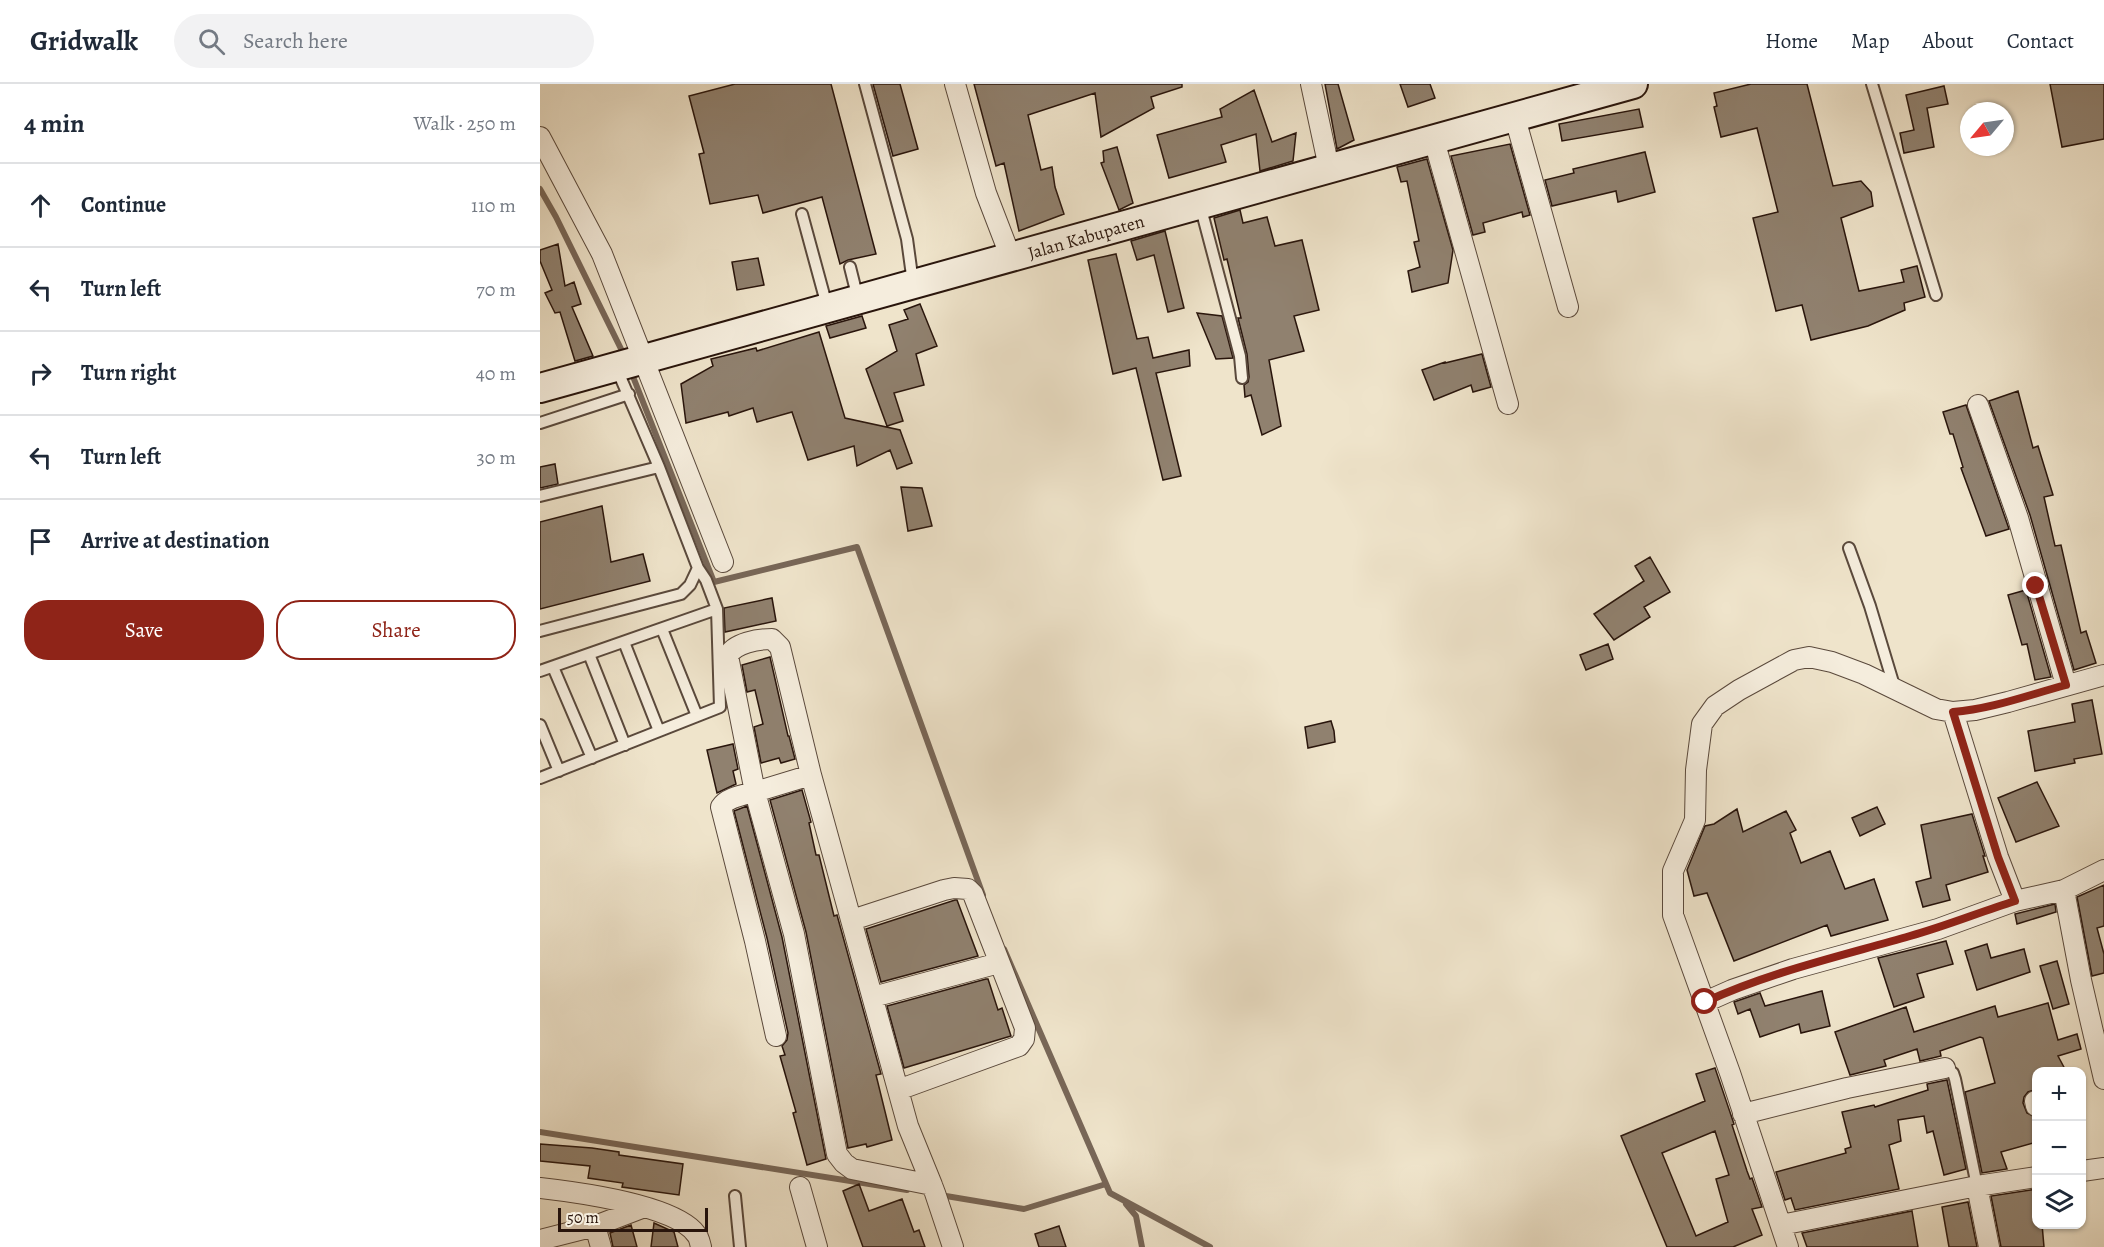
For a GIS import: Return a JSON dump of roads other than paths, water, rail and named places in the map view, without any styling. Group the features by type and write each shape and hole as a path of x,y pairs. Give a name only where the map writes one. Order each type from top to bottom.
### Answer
{"main road":[{"name":"Jalan Kabupaten","path":"540,388 1633,84"}],"street":[{"path":"955,84 986,193 1011,258"},
{"path":"1311,84 1329,168"},
{"path":"1515,118 1568,307"},
{"path":"540,137 602,254 630,363 723,562"},
{"path":"1434,140 1508,404"},
{"path":"1978,405 2018,518 2066,685"},
{"path":"936,1196 852,1169 837,1154 794,934 755,792 728,656 730,650 736,646 772,639 780,647 811,775 908,1126 936,1196 953,1247"},
{"path":"1788,1247 1673,915 1673,871 1695,820 1696,770 1702,724 1715,706 1739,690 1794,660 1809,657 1832,662 1864,674 1936,709 1953,712 1997,705 2104,675"},
{"path":"1953,712 1998,857 2015,901"},
{"path":"776,1036 755,940 721,807 723,802 811,775"},
{"path":"1705,1002 1731,990 1793,969 1938,929 2015,901 2064,890 2104,870"},
{"path":"852,920 944,890 968,889 973,894 1025,1028 1024,1039 1019,1046 898,1089"},
{"path":"2064,890 2081,980 2104,1079"},
{"path":"873,997 999,963"},
{"path":"1743,1114 1945,1068"},
{"path":"2086,1170 2104,1168"},
{"path":"1781,1226 1977,1186 2032,1179"},
{"path":"1977,1186 1989,1247"},
{"path":"800,1187 817,1247"},
{"path":"540,1188 602,1196 671,1216 687,1224 698,1235 701,1247"},
{"path":"540,1240 595,1226 642,1208"},
{"path":"595,1226 601,1247"}],"lane":[{"path":"865,84 907,239 913,286"},
{"path":"1872,84 1936,295"},
{"path":"1200,205 1240,356 1242,378"},
{"path":"802,214 828,309"},
{"path":"850,267 859,301"},
{"path":"540,778 720,707 717,609 629,394 630,363"},
{"path":"540,423 629,394"},
{"path":"540,496 659,467"},
{"path":"1849,548 1870,606 1895,690"},
{"path":"540,631 681,594 690,585 698,567"},
{"path":"540,671 717,609"},
{"path":"662,629 697,716"},
{"path":"624,642 659,731"},
{"path":"589,654 625,745"},
{"path":"553,667 591,758"},
{"path":"540,726 559,771"},
{"path":"1945,1068 1950,1070 1955,1079 1977,1186"},
{"path":"735,1196 740,1247"}],"waterway":[{"path":"540,189 625,357"},
{"path":"630,369 714,582 857,547 983,895"},
{"path":"1004,949 1110,1193 1210,1247"},
{"path":"540,1132 907,1190"},
{"path":"940,1195 1024,1209 1106,1184"},
{"path":"1126,1204 1136,1216 1142,1247"}]}
